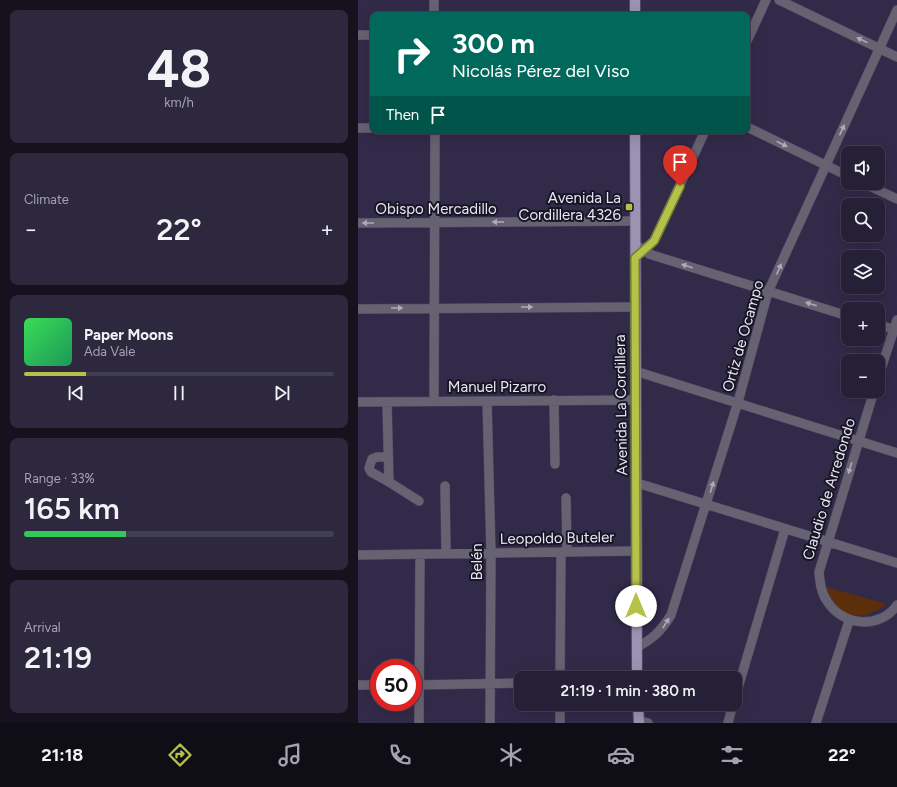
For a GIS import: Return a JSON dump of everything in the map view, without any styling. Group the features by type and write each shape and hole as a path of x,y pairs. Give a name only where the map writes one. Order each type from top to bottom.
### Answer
{"main road":[{"path":"635,0 635,12"},
{"name":"Avenida La Cordillera","path":"635,134 637,671"},
{"path":"640,711 642,722"}],"street":[{"path":"434,0 434,12"},
{"path":"750,35 766,0"},
{"path":"779,0 897,57"},
{"name":"Ortiz de Ocampo","path":"637,647 653,638 663,628 671,615 738,402 768,292 897,10"},
{"path":"358,35 370,35"},
{"path":"358,128 370,128"},
{"path":"750,128 841,173"},
{"path":"434,401 435,134"},
{"path":"635,258 654,241 704,134"},
{"path":"878,190 897,199"},
{"name":"Obispo Mercadillo","path":"358,223 635,221"},
{"path":"635,244 644,251 768,292 841,314"},
{"path":"358,309 635,307"},
{"path":"885,358 897,320"},
{"path":"885,326 895,330"},
{"path":"635,371 897,453"},
{"name":"Claudio de Arredondo","path":"849,621 835,612 826,601 820,584 819,572 872,398"},
{"path":"554,400 555,464"},
{"name":"Manuel Pizarro","path":"358,402 636,400"},
{"name":"Belén","path":"487,401 491,553 490,723"},
{"path":"387,402 389,482"},
{"path":"388,457 377,457 372,460 369,468 371,472 419,502"},
{"path":"637,483 785,530 897,563"},
{"path":"445,486 446,553"},
{"path":"560,671 566,498"},
{"path":"742,674 785,530"},
{"name":"Leopoldo Buteler","path":"358,555 636,551"},
{"path":"417,659 420,554"},
{"path":"816,723 849,621 858,622 878,620 896,607"},
{"path":"422,685 514,683"},
{"path":"358,685 370,685"},
{"path":"418,711 419,723"},
{"path":"560,711 560,723"},
{"path":"728,723 731,711"}],"shaded area":[{"path":"826,587 887,604 868,614 855,616 843,611 837,606 830,597"}],"place":[{"name":"Avenida La Cordillera 4326","path":"629,207"}],"route":[{"path":"636,606 637,483 635,258 654,241 680,186"}]}
